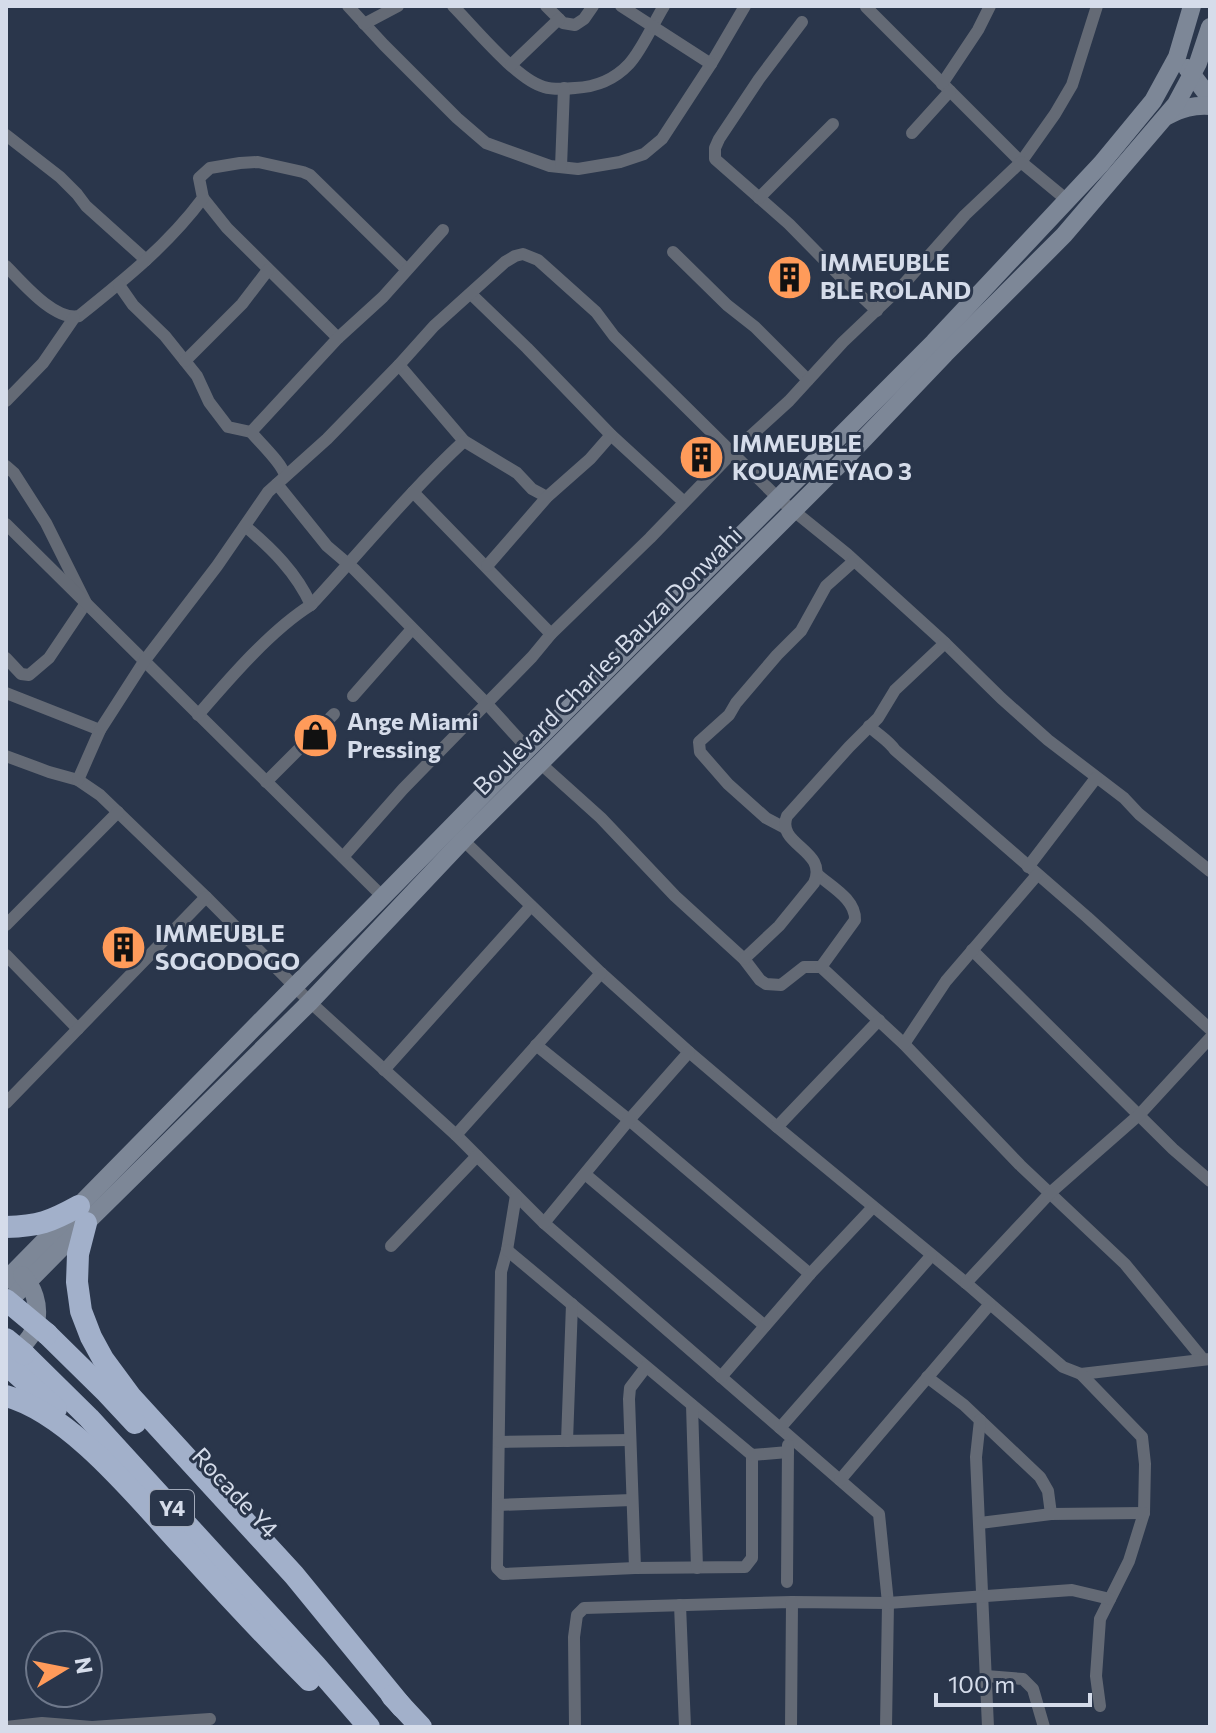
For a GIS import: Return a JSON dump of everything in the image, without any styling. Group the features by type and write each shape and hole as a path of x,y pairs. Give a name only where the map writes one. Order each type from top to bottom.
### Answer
{"highway":[{"path":"6,1227 31,1226 82,1214 77,1282 81,1311 103,1359 131,1397"},
{"name":"Rocade Y4","path":"6,1302 42,1325 269,1570 421,1727"},
{"path":"42,1325 75,1345 131,1397 294,1575 402,1707"},
{"name":"Y4","path":"6,1339 12,1358 89,1418 369,1727"},
{"path":"12,1358 298,1668 359,1727"},
{"path":"6,1396 23,1401 52,1418 101,1457"}],"main road":[{"name":"Boulevard Charles Bauza Donwahi","path":"6,1302 14,1274 310,1002 463,840 541,764 1101,164 1153,101 1177,57 1192,6"},
{"name":"Boulevard Charles Bauza Donwahi","path":"82,1214 296,987 528,749 1064,235 1176,104 1200,70 1210,27"},
{"path":"1177,57 1200,70 1210,98"},
{"path":"1164,117 1191,106 1210,106"},
{"path":"12,1358 42,1325 34,1291 14,1274"}],"street":[{"path":"348,6 446,107 486,143 550,166 578,169 620,162 644,154 662,139 745,6"},
{"path":"364,24 398,6"},
{"path":"453,6 526,77 543,87 564,88 593,86 611,79 631,62 664,6"},
{"path":"546,6 563,23 575,25 584,19 593,6"},
{"path":"621,6 711,64"},
{"path":"912,133 946,87 990,6"},
{"path":"343,857 403,789 551,634 732,453 789,401 965,215 1021,162 1072,85 1097,6"},
{"path":"866,7 1021,162 1067,200"},
{"path":"511,65 559,19"},
{"path":"802,22 759,79 715,148 715,159 789,224 877,311"},
{"path":"561,167 564,88"},
{"path":"759,198 833,124"},
{"path":"6,135 60,177 86,206 146,260"},
{"path":"338,338 227,228 203,198 199,178 210,168 258,162 310,175 406,269"},
{"path":"6,401 43,363 74,318 119,285 146,260 186,221 203,198"},
{"path":"251,432 338,338 383,297 443,230"},
{"path":"673,252 808,380"},
{"path":"78,780 100,730 145,660 217,566 268,492 327,439 434,326 505,262 523,254 538,260 596,312 614,336 732,453 945,643 1001,698 1210,871"},
{"path":"6,266 32,293 62,314 74,318"},
{"path":"185,361 242,304 268,270"},
{"path":"119,285 127,298 185,361 228,427 251,432 283,467 281,480 327,546 349,564 528,749"},
{"path":"471,294 611,435 684,502"},
{"path":"399,365 464,441 517,473 532,489 547,497"},
{"path":"487,566 547,497 590,459 611,435"},
{"path":"198,715 268,641 311,605 365,542 464,441"},
{"path":"6,466 14,473 46,523 86,603"},
{"path":"413,492 551,634"},
{"path":"6,524 383,897"},
{"path":"245,526 286,565 301,583 311,605"},
{"path":"785,828 766,818 728,784 700,752 699,742 729,715 777,655 801,631 826,586 854,561"},
{"path":"6,658 21,674 29,675 49,658 86,603"},
{"path":"353,696 412,629"},
{"path":"744,959 779,926 818,875 814,861 785,828 787,816 878,718 895,690 945,643"},
{"path":"6,693 100,730"},
{"path":"266,782 334,714"},
{"path":"869,726 1210,1029"},
{"path":"6,756 78,780 100,795 310,1002 456,1135 544,1223 879,1514 888,1603 886,1727"},
{"path":"541,764 601,818 664,885 744,959 760,980 781,985 804,967 821,967 904,1044 1020,1165 1125,1264 1206,1359"},
{"path":"904,1044 946,981 1032,871 1096,778"},
{"path":"6,925 118,812"},
{"path":"463,840 601,973 689,1052 1063,1367 1081,1374 1142,1437 1144,1513 1129,1561 1100,1619 1096,1676 1100,1706"},
{"path":"818,875 849,902 855,912 855,920 821,967"},
{"path":"6,1103 206,897"},
{"path":"384,1070 531,906"},
{"path":"972,950 1173,1149 1210,1181"},
{"path":"6,955 78,1029"},
{"path":"456,1135 601,973"},
{"path":"777,1127 879,1020"},
{"path":"966,1283 1050,1193 1140,1114 1210,1038"},
{"path":"536,1045 810,1274"},
{"path":"544,1223 689,1052"},
{"path":"391,1246 477,1156"},
{"path":"585,1174 765,1326"},
{"path":"516,1195 501,1272 497,1568 503,1574 745,1567 752,1558 752,1455"},
{"path":"721,1377 873,1207"},
{"path":"507,1250 752,1455 788,1452"},
{"path":"784,1431 931,1256"},
{"path":"567,1441 572,1304"},
{"path":"840,1480 990,1304"},
{"path":"1081,1374 1206,1359"},
{"path":"635,1568 630,1388 646,1367"},
{"path":"927,1377 980,1420 1040,1477 1048,1491 1051,1514"},
{"path":"692,1405 697,1568"},
{"path":"980,1420 976,1457 988,1727"},
{"path":"784,1431 788,1452 787,1582"},
{"path":"499,1442 630,1440"},
{"path":"498,1505 632,1500"},
{"path":"980,1523 1051,1514 1144,1513"},
{"path":"575,1727 574,1637 577,1615 584,1608 792,1602 888,1603 1072,1590 1110,1599"},
{"path":"791,1727 792,1602"},
{"path":"680,1605 685,1727"},
{"path":"986,1676 1023,1679 1033,1689 1044,1727"},
{"path":"6,1727 42,1723 92,1727 210,1719"}],"place":[{"name":"IMMEUBLE BLE ROLAND","path":"789,277"},
{"name":"IMMEUBLE KOUAME YAO 3","path":"701,458"},
{"name":"Ange Miami Pressing","path":"316,736"},
{"name":"IMMEUBLE SOGODOGO","path":"124,948"}]}
